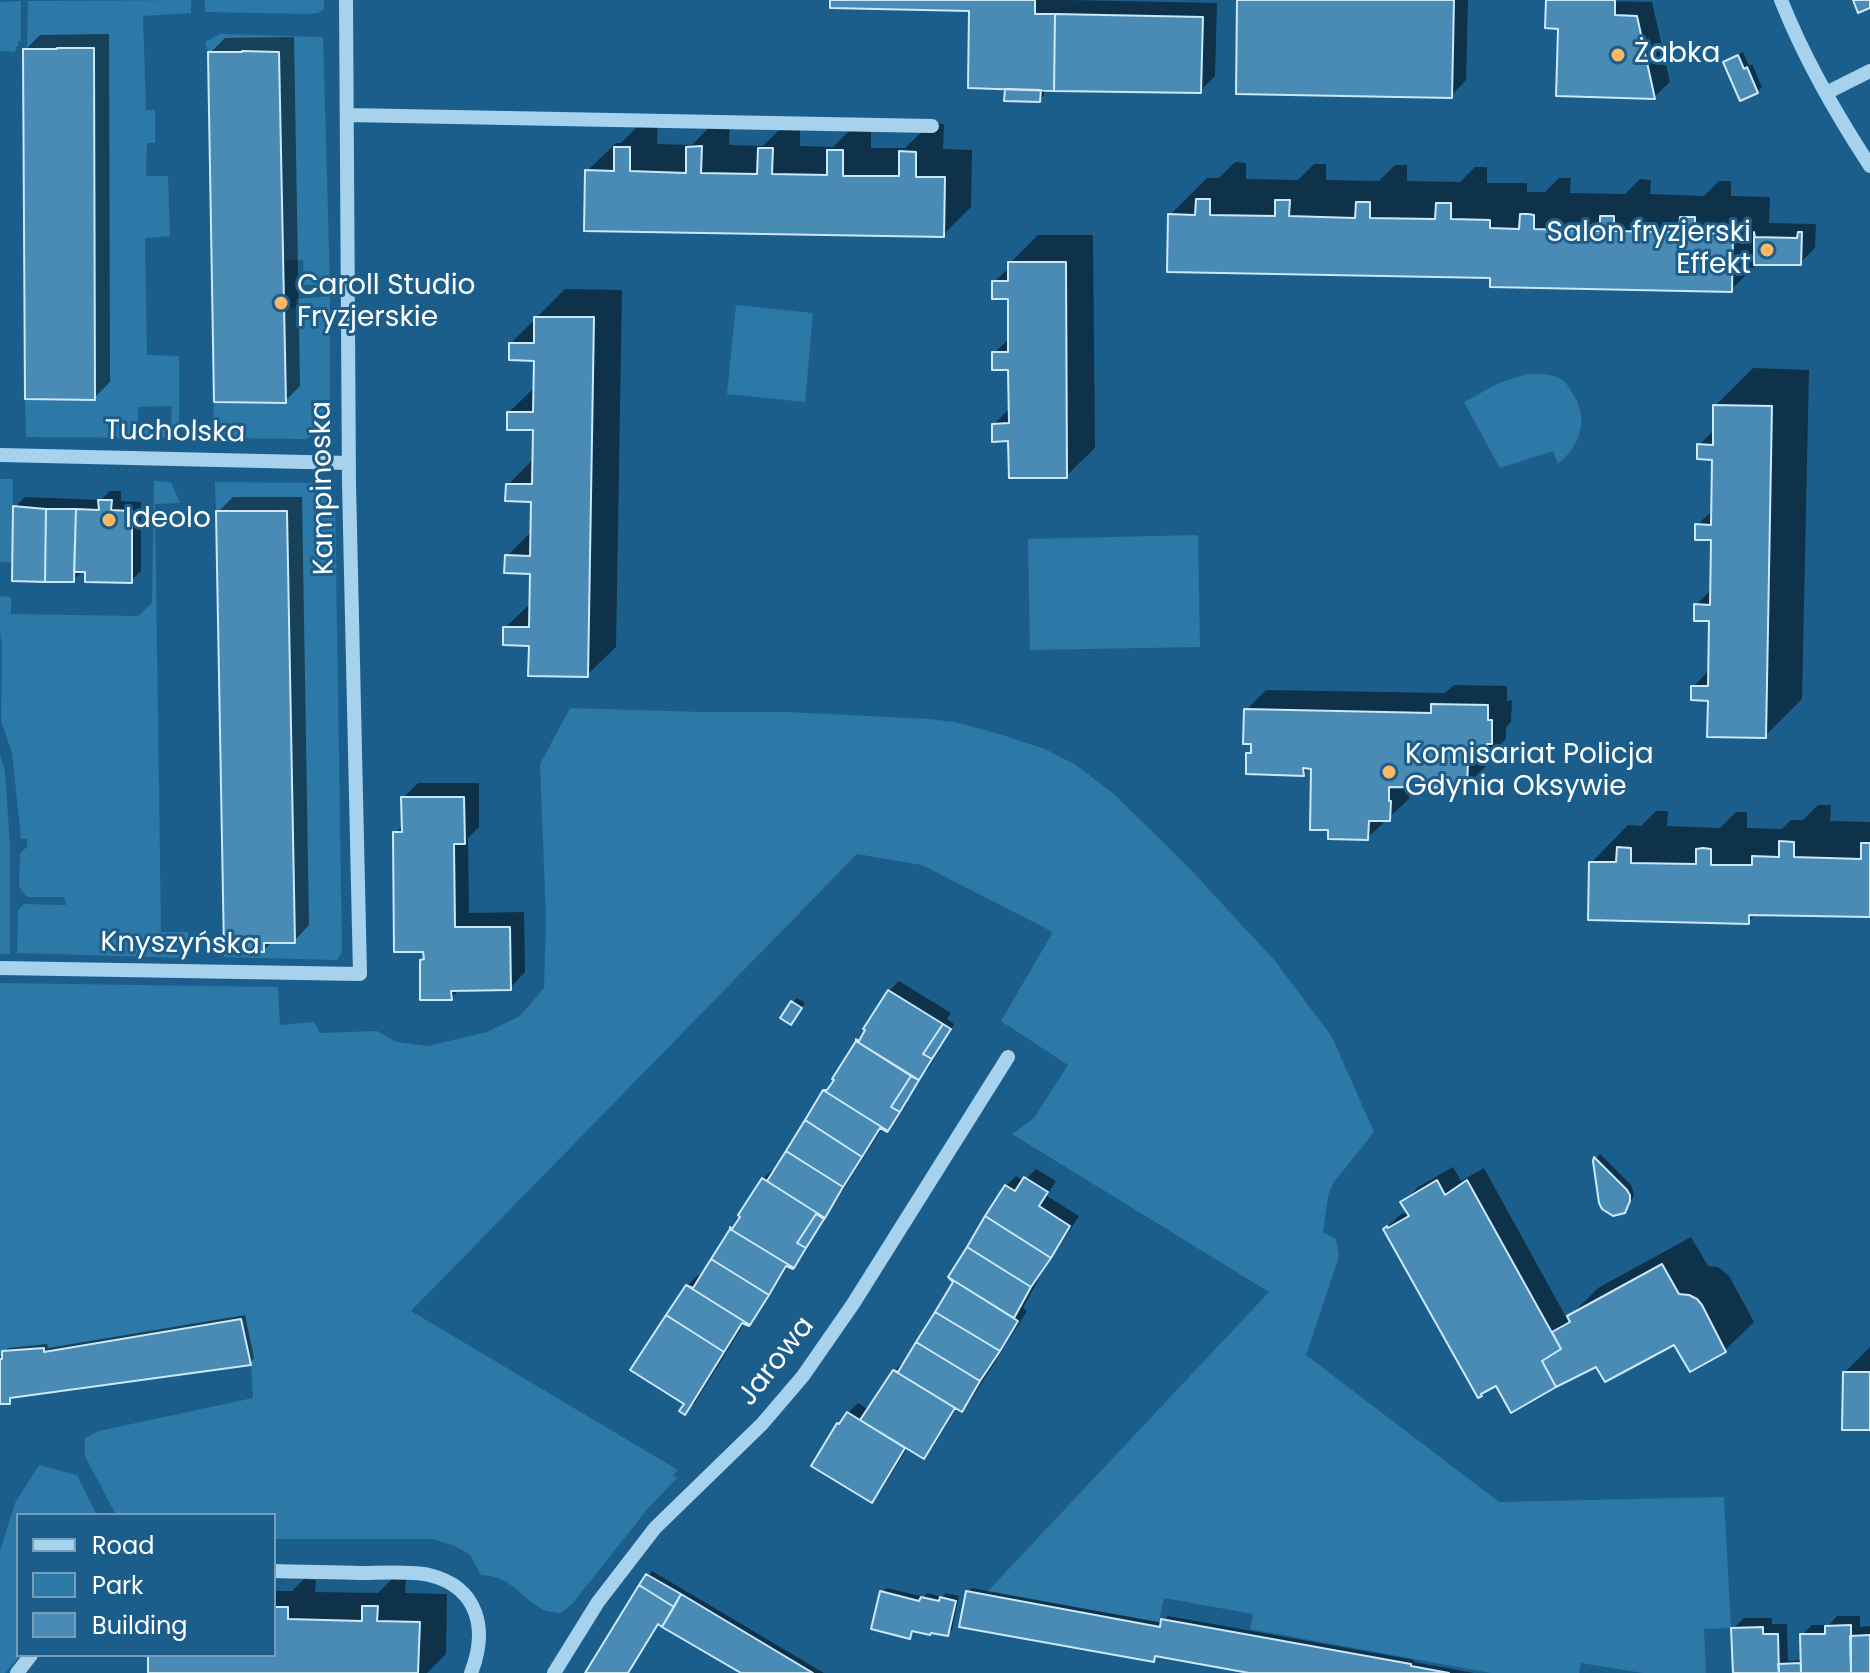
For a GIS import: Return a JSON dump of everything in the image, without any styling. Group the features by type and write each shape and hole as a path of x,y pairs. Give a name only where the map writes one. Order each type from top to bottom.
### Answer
{"street":[{"name":"Kampinoska","path":"346,0 349,463 360,974"},
{"path":"1781,0 1826,93 1870,166"},
{"path":"1826,93 1870,71"},
{"path":"347,115 932,126"},
{"name":"Tucholska","path":"0,455 349,463"},
{"name":"Knyszyńska","path":"0,968 360,974"},
{"name":"Jarowa","path":"554,1673 598,1602 655,1528 762,1424 803,1376 853,1304 1008,1057"},
{"path":"276,1571 428,1574 453,1584 467,1596 478,1626 480,1642 471,1673"},
{"path":"17,1673 29,1657"}],"green space":[{"path":"191,0 191,13 143,16 146,110 155,110 155,143 147,143 146,176 168,176 170,236 145,238 147,355 179,356 179,430 175,438 161,438 161,427 171,427 172,406 138,407 138,427 150,427 150,438 26,437 25,399 95,399 94,49 27,49 28,1"},
{"path":"205,0 324,0 324,9 308,14 205,12"},
{"path":"21,1 21,41 18,41 15,52 0,51 0,2"},
{"path":"220,34 323,37 330,284 304,285 303,260 283,261 279,52 208,52 205,42"},
{"path":"330,296 328,426 306,439 212,438 214,402 285,403 284,308 296,307 296,299"},
{"path":"736,305 813,313 805,402 727,394"},
{"path":"1527,374 1551,375 1564,381 1577,401 1580,430 1572,448 1558,464 1553,451 1500,468 1464,402 1499,383"},
{"path":"0,479 13,479 12,562 0,562"},
{"path":"154,481 171,482 180,503 155,504 161,932 188,932 188,958 17,953 18,910 24,904 66,905 64,897 27,897 19,887 20,853 27,847 27,839 21,839 12,753 1,721 0,596 11,597 11,614 138,616 152,603"},
{"path":"215,482 318,483 328,489 335,499 342,952 337,960 224,957 224,951 264,952 264,943 294,942 287,512 216,511"},
{"path":"1198,535 1200,647 1030,650 1028,539"},
{"path":"570,708 787,712 928,719 955,722 1045,749 1076,765 1114,794 1190,869 1275,961 1332,1037 1374,1132 1334,1182 1328,1196 1323,1232 1336,1239 1339,1256 1306,1355 1499,1502 1724,1497 1731,1628 1704,1629 1706,1673 1643,1673 1581,1663 1579,1673 1491,1673 1250,1629 1253,1614 1164,1598 1159,1622 987,1592 1269,1292 1012,1134 1034,1118 1068,1065 1001,1021 1053,932 922,865 857,854 411,1311 678,1470 673,1475 677,1478 649,1507 573,1603 561,1613 544,1610 501,1579 481,1575 470,1555 455,1546 432,1539 276,1539 276,1513 115,1513 85,1456 85,1438 99,1431 253,1398 251,1364 241,1319 44,1352 43,1348 2,1351 0,1359 0,983 278,987 280,1025 314,1022 320,1033 377,1031 396,1042 428,1046 487,1032 520,1016 544,988 546,919 540,764"},
{"path":"0,755 5,771 10,846 10,954 0,954"},
{"path":"39,1465 77,1475 96,1513 16,1513 16,1657 19,1657 5,1673 0,1673 0,1551 15,1503"}],"building":[{"path":"830,0 1035,0 1035,14 1055,14 1054,91 968,88 969,11 830,8"},
{"path":"1237,0 1454,0 1452,98 1236,94"},
{"path":"1546,0 1615,0 1615,15 1637,16 1655,99 1556,96 1558,29 1545,28"},
{"path":"1853,0 1870,0 1870,8 1858,13"},
{"path":"1055,14 1203,17 1201,93 1054,91"},
{"path":"94,48 95,400 25,399 23,49"},
{"path":"208,52 279,52 286,403 214,402"},
{"path":"1738,55 1758,93 1740,101 1723,62"},
{"path":"1005,89 1041,90 1040,102 1004,101"},
{"path":"702,146 701,173 757,174 758,148 773,148 772,174 827,175 827,150 843,150 843,176 899,176 899,151 916,152 916,177 945,177 944,237 584,231 585,170 614,171 614,147 630,147 630,171 686,173 686,147"},
{"path":"1196,199 1210,199 1210,215 1275,216 1275,200 1290,200 1289,216 1355,218 1356,202 1370,202 1370,218 1435,219 1436,203 1451,203 1451,219 1490,220 1490,228 1519,229 1520,214 1528,214 1534,215 1534,229 1600,231 1600,216 1614,216 1614,231 1679,232 1680,217 1695,217 1695,233 1733,234 1732,292 1490,287 1490,278 1167,272 1168,214 1195,215"},
{"path":"1754,232 1755,237 1797,238 1798,232 1802,232 1801,265 1754,265"},
{"path":"1008,262 1066,262 1067,478 1009,478 1008,441 992,442 992,424 1009,423 1008,370 992,370 992,352 1008,352 1008,299 992,299 992,281 1008,281"},
{"path":"534,317 594,317 588,677 528,676 529,646 503,645 503,627 529,627 530,574 504,573 505,555 530,556 531,502 505,501 506,484 532,484 533,430 507,430 507,412 533,412 534,361 509,360 509,343 534,343"},
{"path":"1713,405 1772,406 1766,738 1707,737 1708,701 1691,700 1691,686 1708,686 1709,621 1694,621 1694,604 1710,605 1711,540 1695,540 1695,524 1711,525 1712,460 1697,459 1697,444 1713,445"},
{"path":"98,500 112,500 111,510 132,511 132,583 85,582 85,572 74,572 76,509 99,510"},
{"path":"13,506 46,509 45,582 12,581"},
{"path":"46,509 76,509 74,582 45,582"},
{"path":"216,511 287,511 295,943 264,943 264,952 224,951"},
{"name":"Komisariat Policja Gdynia Oksywie","path":"1431,704 1488,705 1488,720 1492,720 1492,744 1487,744 1487,761 1468,762 1467,788 1389,787 1390,821 1369,821 1368,840 1328,839 1328,830 1310,830 1311,769 1303,768 1304,776 1246,774 1246,753 1251,753 1251,744 1243,744 1244,709 1431,713"},
{"path":"401,797 464,797 465,844 454,844 455,927 510,927 511,990 451,991 452,1000 420,1000 420,960 424,959 423,952 394,952 393,832 402,832"},
{"path":"1779,841 1794,842 1794,857 1861,859 1861,843 1870,843 1870,917 1749,915 1749,924 1588,920 1589,862 1616,862 1617,847 1631,848 1631,863 1696,864 1696,849 1703,848 1711,849 1711,865 1752,865 1752,856 1779,857"},
{"path":"888,990 943,1024 923,1054 932,1059 919,1080 856,1041 859,1041 863,1029"},
{"path":"791,1001 802,1008 791,1025 780,1018"},
{"path":"943,1024 951,1029 932,1059 923,1054"},
{"path":"856,1041 911,1076 891,1107 900,1112 888,1131 823,1090 827,1090 834,1080"},
{"path":"911,1076 919,1080 900,1112 891,1107"},
{"path":"823,1090 888,1131 880,1128 862,1157 805,1120"},
{"path":"805,1120 862,1157 843,1187 786,1151"},
{"path":"786,1151 843,1187 825,1218 762,1178 767,1181"},
{"path":"1594,1157 1630,1195 1625,1213 1613,1216 1602,1209"},
{"path":"1024,1177 1048,1192 1039,1206 1070,1226 1051,1258 985,1216 1005,1185 1015,1191"},
{"path":"762,1178 825,1218 816,1214 797,1243 806,1248 794,1268 730,1229"},
{"path":"1437,1180 1445,1195 1467,1180 1561,1349 1542,1361 1556,1387 1511,1413 1496,1386 1478,1398 1383,1229 1409,1216 1400,1202"},
{"path":"816,1214 824,1219 806,1248 797,1243"},
{"path":"985,1216 1051,1258 1031,1287 967,1247"},
{"path":"730,1229 794,1268 786,1266 769,1295 711,1259"},
{"path":"967,1247 1031,1287 1014,1318 948,1277"},
{"path":"711,1259 769,1295 750,1325 686,1285 693,1288"},
{"path":"1662,1264 1679,1294 1689,1295 1702,1305 1726,1352 1690,1372 1674,1345 1605,1382 1596,1367 1556,1387 1542,1361 1561,1349 1552,1332 1570,1322 1567,1316"},
{"path":"948,1277 1018,1321 1000,1351 935,1312 953,1282"},
{"path":"686,1285 750,1325 742,1323 724,1352 666,1315"},
{"path":"935,1312 1000,1351 980,1381 916,1342"},
{"path":"666,1315 724,1352 685,1415 679,1411 684,1404 630,1370"},
{"path":"241,1319 251,1365 10,1398 10,1404 0,1404 2,1351 44,1348 44,1352"},
{"path":"916,1342 980,1381 962,1412 893,1370 898,1372"},
{"path":"893,1370 955,1408 924,1459 860,1420"},
{"path":"1843,1372 1870,1372 1870,1430 1842,1430"},
{"path":"847,1412 905,1448 872,1503 811,1466"},
{"path":"646,1574 681,1594 674,1607 639,1585"},
{"path":"639,1585 674,1607 662,1627 658,1624 628,1673 585,1673"},
{"path":"880,1591 919,1601 921,1597 939,1601 940,1597 956,1601 948,1636 912,1631 910,1639 871,1629"},
{"path":"966,1591 1160,1627 1161,1619 1449,1673 1249,1673 1155,1656 1154,1662 959,1627"},
{"path":"681,1594 813,1673 741,1673 662,1627"},
{"path":"362,1606 378,1606 377,1621 420,1622 418,1673 148,1673 148,1657 276,1657 276,1607 288,1607 288,1619 362,1621"},
{"path":"1851,1625 1851,1673 1801,1673 1800,1634 1825,1634 1825,1626"},
{"path":"1763,1627 1763,1634 1778,1634 1779,1673 1733,1673 1731,1628"},
{"path":"1870,1635 1870,1673 1851,1673 1850,1636"},
{"path":"1801,1663 1801,1673 1779,1673 1778,1664"}],"place":[{"name":"Żabka","path":"1618,55"},
{"name":"Salon fryzjerski Effekt","path":"1767,250"},
{"name":"Caroll Studio Fryzjerskie","path":"281,303"},
{"name":"Ideolo","path":"109,520"},
{"name":"Komisariat Policja Gdynia Oksywie","path":"1389,772"}]}
